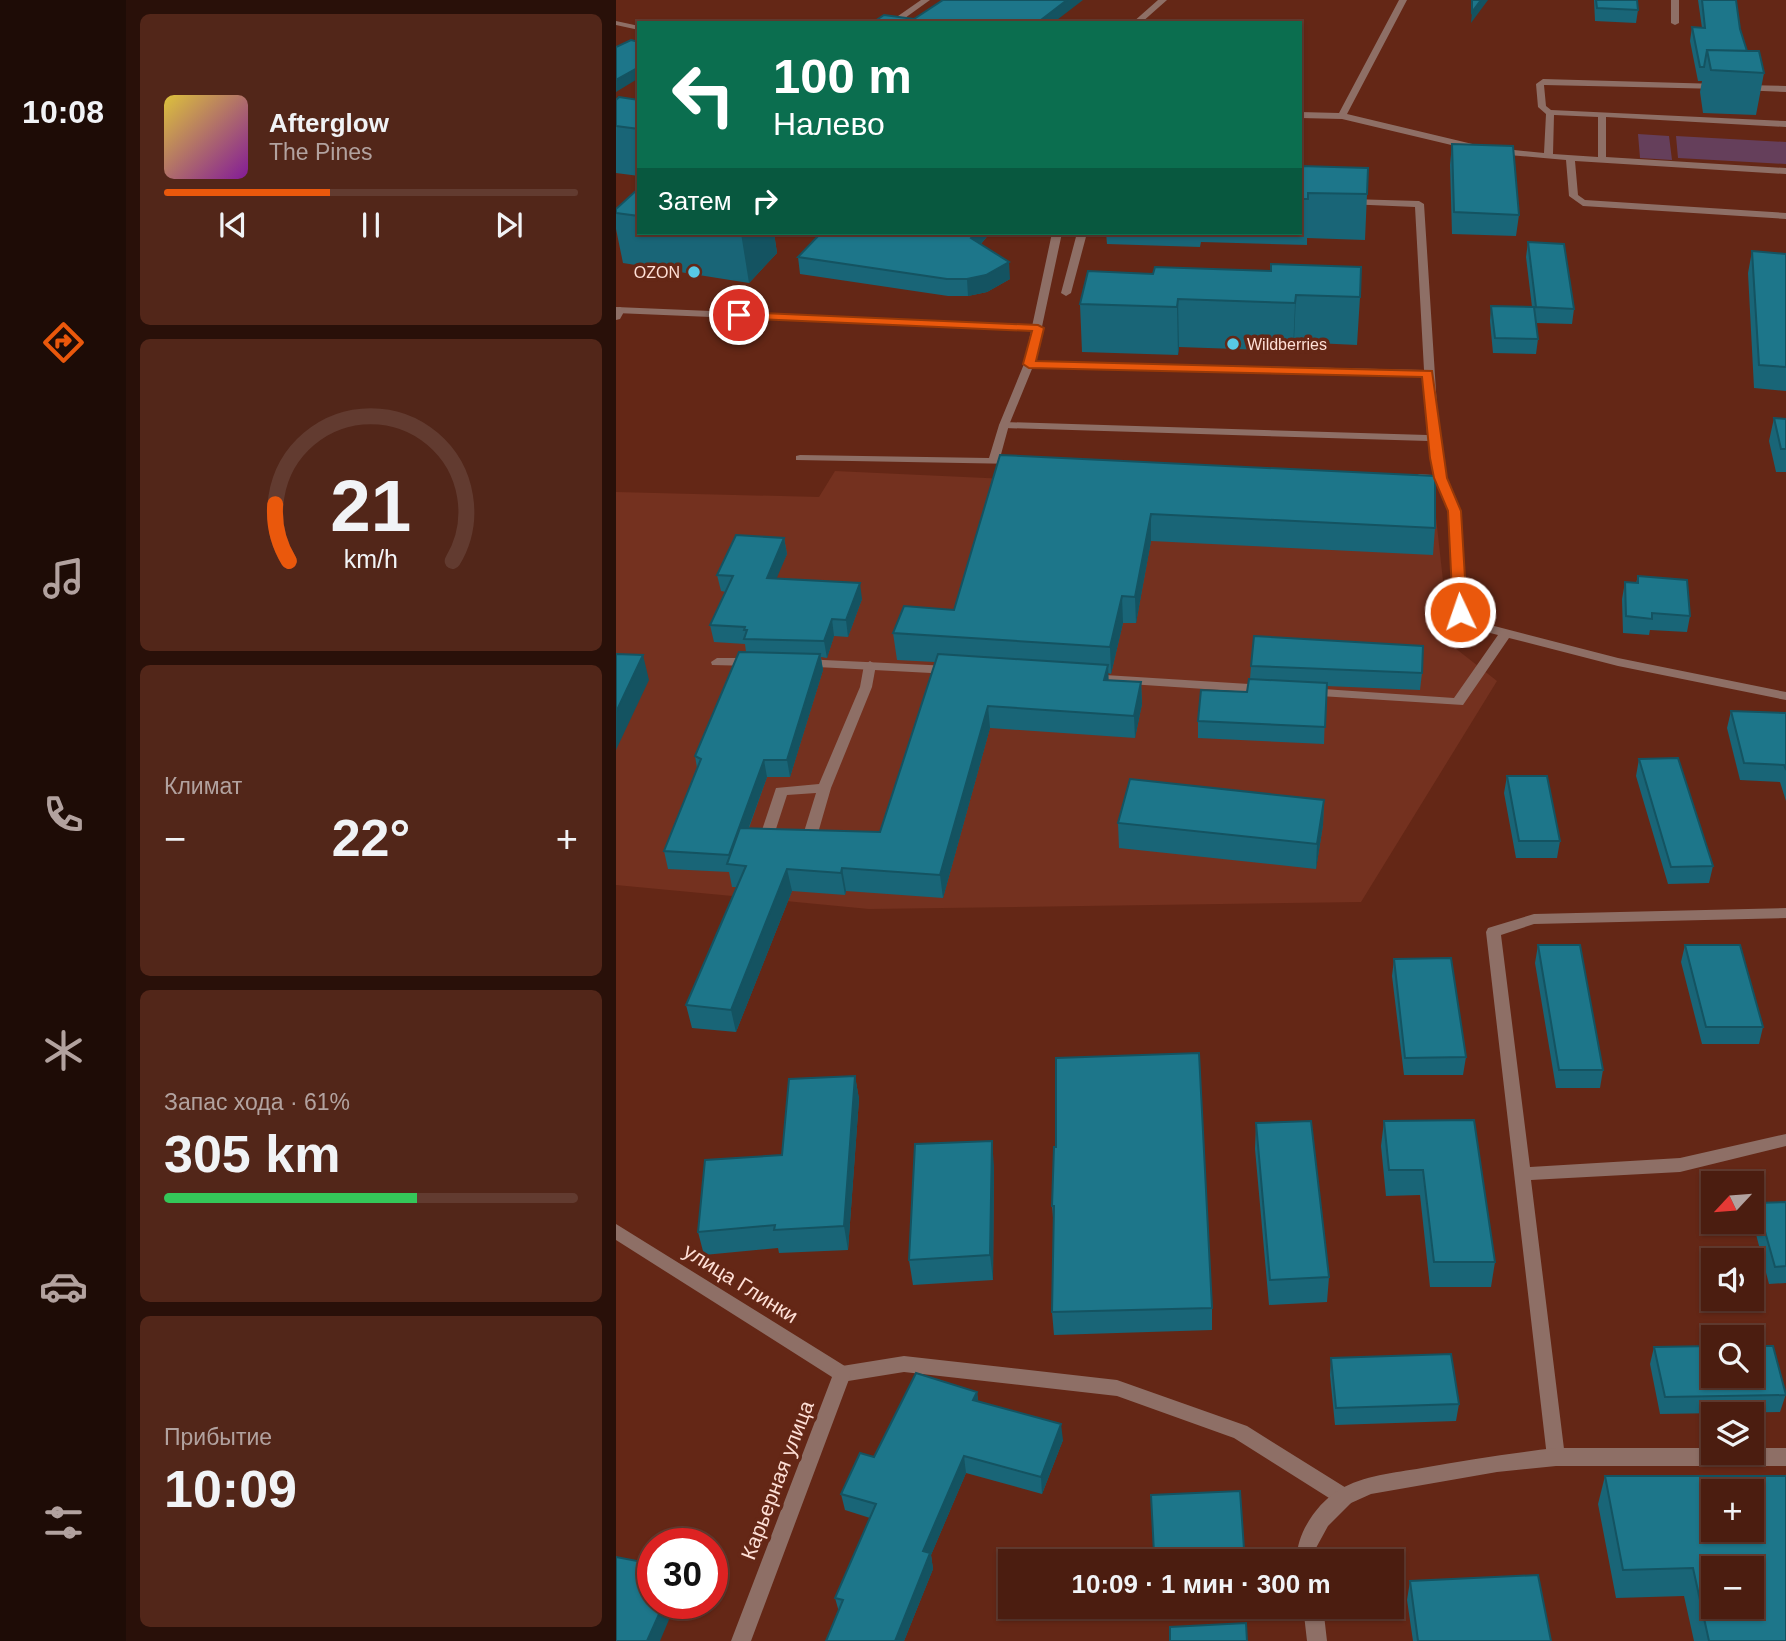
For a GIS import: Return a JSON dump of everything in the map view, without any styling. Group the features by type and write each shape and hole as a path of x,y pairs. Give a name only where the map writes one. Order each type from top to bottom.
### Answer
{"street":[{"path":"895,21 926,0"},
{"path":"1138,21 1163,0"},
{"path":"1342,116 1403,0"},
{"path":"1675,0 1675,23"},
{"path":"616,23 637,28"},
{"path":"1786,89 1546,81 1539,84 1542,107 1550,112 1786,124"},
{"path":"1548,156 1550,112"},
{"path":"1602,114 1602,159"},
{"path":"1302,115 1342,116 1485,149 1548,156 1786,171"},
{"path":"1570,157 1574,196 1583,203 1786,216"},
{"path":"1340,201 1419,204 1433,438 1441,478 1454,511 1460,612 1471,624 1618,662 1786,696"},
{"path":"994,461 1004,425 1029,364 1057,235"},
{"path":"1066,293 1081,235"},
{"path":"617,313 1038,328"},
{"path":"1029,364 1428,373"},
{"path":"1004,425 1433,438"},
{"path":"800,458 1036,463"},
{"path":"1413,477 1441,478"},
{"path":"1071,677 1458,702 1506,633"},
{"path":"717,662 764,661"},
{"path":"790,662 964,671"},
{"path":"824,788 781,791 767,836 809,840 824,788 866,687 870,665"},
{"path":"1556,1457 1493,932 1534,919 1786,913"},
{"path":"1524,1174 1680,1165 1786,1140"},
{"name":"улица Глинки","path":"616,1231 842,1374"},
{"path":"842,1374 904,1364 1117,1388 1240,1432 1344,1497"},
{"name":"Карьерная улица","path":"741,1641 842,1374"},
{"path":"1306,1549 1321,1520 1344,1497 1382,1484 1497,1463 1556,1457 1786,1457"},
{"path":"1314,1619 1317,1641"}],"shaded area":[{"path":"1638,134 1669,136 1672,160 1640,158"},
{"path":"1676,136 1786,142 1786,164 1678,158"},
{"path":"835,471 1434,499 1450,644 1497,681 1361,902 869,909 616,885 616,492 819,497"}],"building":[{"path":"943,0 1067,0 1040,21 875,21 884,15 914,19"},
{"path":"1472,0 1481,0 1472,12"},
{"path":"1596,0 1637,0 1638,10 1597,8"},
{"path":"1702,0 1736,0 1740,29 1747,51 1707,50 1704,67 1700,67 1692,27 1705,28"},
{"path":"631,40 637,42 637,68 616,80 616,47"},
{"path":"1707,50 1759,51 1764,73 1711,70"},
{"path":"619,97 637,100 637,129 616,126 616,100"},
{"path":"1452,144 1513,146 1519,215 1454,212"},
{"path":"1302,166 1368,168 1367,194 1308,193 1308,199 1302,199"},
{"path":"637,190 637,216 616,213 616,209"},
{"path":"819,235 973,235 971,238 1009,262 986,275 947,279 798,257"},
{"path":"1528,242 1564,244 1574,309 1536,307"},
{"path":"1752,251 1786,254 1786,367 1759,365"},
{"path":"1271,264 1361,267 1360,297 1296,295 1295,303 1178,299 1177,307 1080,304 1088,271 1153,274 1155,267 1271,271"},
{"path":"1491,306 1534,307 1538,339 1495,338"},
{"path":"1774,418 1786,419 1786,449 1781,449"},
{"path":"1000,455 1435,476 1435,528 1151,514 1135,597 1122,596 1110,647 893,633 904,606 954,610"},
{"path":"736,535 784,538 767,578 860,583 846,620 832,619 824,641 744,639 747,630 744,630 745,627 710,625 733,576 717,575"},
{"path":"1638,576 1687,580 1690,616 1652,613 1652,619 1626,616 1625,582 1638,583"},
{"path":"1254,636 1423,646 1422,673 1251,666"},
{"path":"739,652 820,654 787,760 764,760 729,855 664,851 701,759 695,756"},
{"path":"616,654 643,655 616,712"},
{"path":"938,654 1108,665 1104,680 1141,682 1134,716 988,706 940,875 842,868 841,873 787,869 731,1010 686,1005 746,866 727,864 740,828 880,832"},
{"path":"1249,679 1327,683 1325,727 1198,721 1201,690 1247,692"},
{"path":"1731,711 1786,713 1786,770 1784,765 1744,763"},
{"path":"1678,758 1713,866 1671,867 1639,759"},
{"path":"1507,776 1547,776 1560,841 1519,841"},
{"path":"1130,779 1324,800 1317,844 1118,823"},
{"path":"1538,945 1580,945 1603,1070 1559,1070"},
{"path":"1685,945 1740,945 1763,1027 1706,1027"},
{"path":"1451,958 1466,1057 1405,1058 1394,959"},
{"path":"1199,1053 1212,1308 1052,1312 1056,1058"},
{"path":"855,1076 844,1226 774,1230 775,1225 698,1232 705,1160 782,1155 789,1079"},
{"path":"1474,1120 1495,1262 1434,1262 1423,1170 1389,1170 1384,1121"},
{"path":"1311,1121 1329,1277 1270,1280 1256,1123"},
{"path":"992,1141 990,1255 909,1260 915,1144"},
{"path":"1786,1202 1786,1266 1775,1267 1764,1228 1764,1203"},
{"path":"1701,1346 1701,1388 1764,1388 1764,1346 1773,1346 1786,1395 1665,1397 1654,1347"},
{"path":"1451,1354 1459,1404 1336,1408 1331,1358"},
{"path":"916,1373 977,1392 973,1400 1061,1424 1041,1477 964,1456 923,1551 930,1553 895,1641 826,1641 843,1600 835,1598 876,1504 841,1494 860,1453 874,1457"},
{"path":"1605,1476 1786,1476 1786,1641 1709,1641 1704,1619 1764,1619 1764,1556 1701,1556 1701,1604 1693,1568 1623,1570"},
{"path":"1240,1491 1244,1549 1154,1549 1151,1495"},
{"path":"616,1557 637,1561 637,1619 657,1619 647,1641 616,1641"},
{"path":"1538,1575 1551,1641 1418,1641 1410,1581"},
{"path":"1246,1623 1247,1641 1170,1641 1170,1627"}],"place":[{"name":"OZON","path":"694,272"},
{"name":"Wildberries","path":"1233,344"}],"route":[{"path":"739,315 1038,328 1029,364 1428,373 1433,438 1441,478 1454,511 1460,612"}]}
